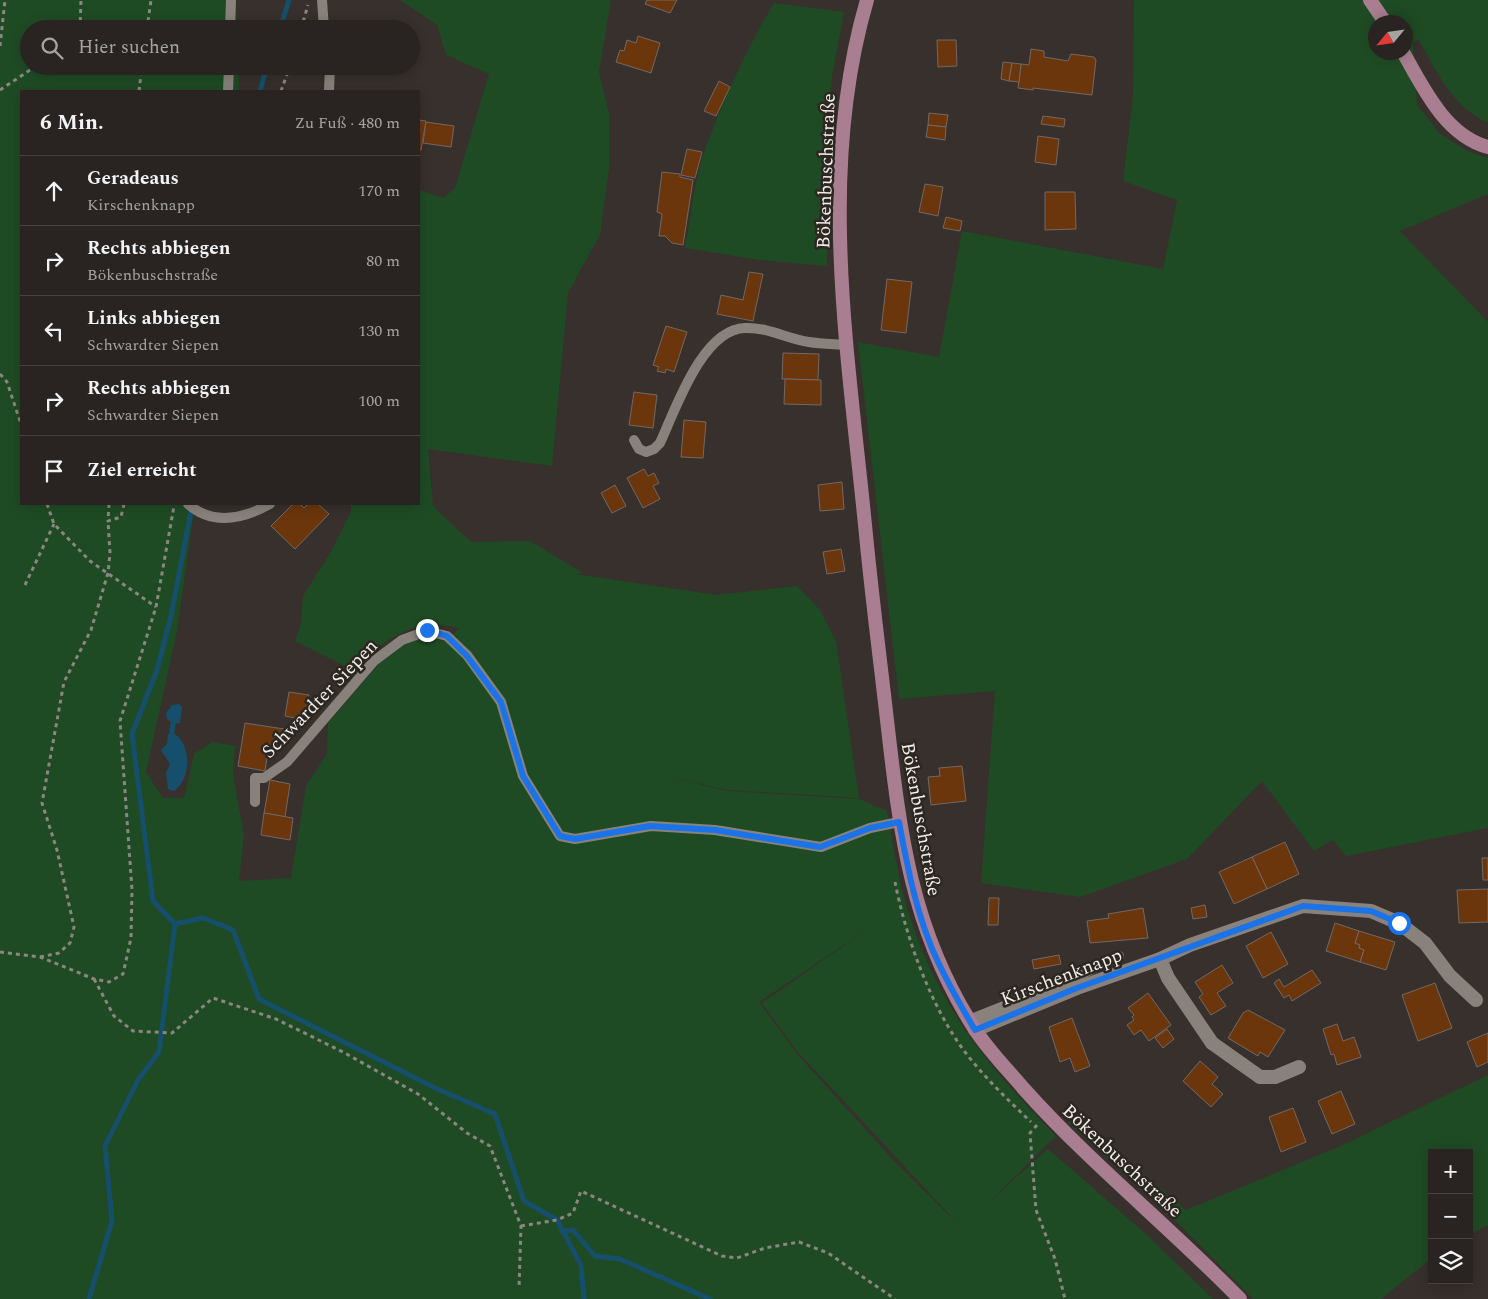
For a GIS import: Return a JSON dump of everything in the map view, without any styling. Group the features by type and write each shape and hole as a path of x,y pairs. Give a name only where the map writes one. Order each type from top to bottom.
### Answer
{"main road":[{"name":"Bökenbuschstraße","path":"867,0 856,35 848,78 840,181 840,232 847,345 873,600 899,822 907,868 926,931 938,962 972,1025 1047,1114 1199,1257 1240,1299"},
{"path":"1370,0 1380,15"},
{"path":"1407,60 1426,94 1456,130 1476,144 1488,147"}],"street":[{"name":"Kirschenknapp","path":"972,1025 1160,959 1190,945 1303,906 1371,911 1399,923 1425,942 1450,976 1476,1000"},
{"path":"1160,959 1168,978 1212,1043 1260,1077 1276,1077 1299,1067"}],"lane":[{"path":"230,20 231,0"},
{"path":"322,0 323,20"},
{"path":"228,90 229,75"},
{"path":"328,90 329,75"},
{"path":"634,440 639,449 646,452 660,444 690,376 708,352 726,334 744,328 764,330 808,342 847,345"},
{"path":"189,505 200,514 230,518 254,513 268,505"},
{"name":"Schwardter Siepen","path":"254,802 255,778 264,778 287,762 374,661 402,640 427,630 447,636 467,656 501,702 523,776 560,836 575,839 616,831 660,827 715,830 820,847 870,828 899,822"},
{"path":"972,1025 1119,956"}],"path":[{"path":"0,46 5,0"},
{"path":"80,20 81,0"},
{"path":"148,20 151,0"},
{"path":"304,20 310,0"},
{"path":"0,90 22,75"},
{"path":"139,90 141,75"},
{"path":"281,90 287,75"},
{"path":"0,374 7,382 20,421"},
{"path":"47,505 54,524 90,561 156,607"},
{"path":"40,957 59,953 70,943 74,928 57,850 42,803 64,682 91,630 108,573 110,553 109,505"},
{"path":"108,521 121,517 124,505"},
{"path":"0,952 40,957 94,979 110,982 124,974 131,938 132,890 120,722 156,607 174,505"},
{"path":"25,585 54,524"},
{"path":"94,979 114,1016 134,1031 172,1033 214,998 276,1019 344,1052 418,1094 467,1133 490,1146 521,1226 519,1288"},
{"path":"1047,1114 1030,1134 1036,1210 1055,1259 1065,1299"},
{"path":"521,1226 557,1220 573,1213 582,1190 722,1256 737,1258 765,1248 799,1242 828,1253 895,1299"}],"green space":[{"path":"0,0 236,0 237,20 20,20 20,75 238,75 239,90 20,90 20,505 195,505 177,631 146,772 163,798 184,798 194,754 212,742 235,746 233,774 244,835 239,881 291,878 306,786 327,754 328,723 380,663 404,645 427,636 446,642 459,628 440,625 411,629 345,666 295,641 301,623 303,596 331,552 351,512 351,505 420,505 420,190 443,198 455,188 489,74 446,55 437,25 400,0 611,0 599,72 609,113 609,169 600,235 568,293 552,466 428,449 433,506 471,542 530,541 583,573 575,574 717,595 797,586 820,610 836,641 859,798 728,790 653,773 728,791 859,799 887,811 906,904 918,939 947,1002 985,1057 1056,1136 988,1203 1048,1149 1146,1234 1213,1299 0,1299","holes":["872,926 762,1003 797,1051 962,1228 895,1162 797,1054 759,1002"]},
{"path":"1134,0 1488,0 1488,123 1475,116 1455,98 1439,76 1419,40 1413,42 1417,105 1440,134 1469,152 1488,158 1488,194 1400,231 1488,322 1488,828 1346,856 1333,840 1314,851 1262,781 1187,859 1080,897 981,883 995,691 899,699 858,342 939,357 962,231 1163,269 1177,200 1123,181 1133,97"},
{"path":"774,3 844,12 832,77 826,142 827,266 760,260 685,248 695,186 705,150 736,75"},
{"path":"1488,1075 1488,1225 1473,1233 1473,1149 1428,1149 1428,1261 1381,1299 1253,1299 1166,1211 1068,1123 1074,1117 1186,1210 1336,1148"}],"water":[{"path":"179,704 182,707 180,723 173,724 167,719 166,713 172,705"},
{"path":"172,732 179,737 183,744 187,761 187,770 184,778 174,791 168,789 166,773 170,764 161,750 167,744 168,734"}],"building":[{"path":"647,0 677,0 670,13 645,4"},
{"path":"638,36 660,43 651,73 616,62 620,50 624,51 627,40 636,43"},
{"path":"937,40 956,40 957,66 938,67"},
{"path":"1031,49 1044,51 1044,57 1068,61 1071,54 1094,57 1096,60 1092,95 1018,88 1021,64 1029,65"},
{"path":"1003,62 1012,63 1009,81 1001,79"},
{"path":"1012,63 1021,64 1019,82 1009,81"},
{"path":"719,81 730,87 716,116 704,111"},
{"path":"929,113 948,115 946,127 928,125"},
{"path":"1043,116 1065,119 1064,127 1041,124"},
{"path":"420,120 426,121 420,150"},
{"path":"426,122 454,126 451,147 423,143"},
{"path":"928,125 946,127 945,140 926,137"},
{"path":"1038,136 1059,139 1056,165 1035,162"},
{"path":"687,149 702,152 695,178 681,175"},
{"path":"662,172 680,174 680,177 693,180 683,245 672,243 665,236 659,236 662,214 657,212"},
{"path":"925,184 943,187 938,216 919,212"},
{"path":"1045,192 1075,192 1076,229 1045,230"},
{"path":"946,217 962,221 960,231 943,228"},
{"path":"749,272 763,274 753,321 717,314 721,295 743,300"},
{"path":"887,279 912,282 906,333 881,330"},
{"path":"666,326 687,332 674,372 666,369 665,373 657,371 659,367 653,365"},
{"path":"783,353 819,354 818,380 782,379"},
{"path":"785,379 821,380 821,405 784,404"},
{"path":"634,392 657,395 653,428 629,425"},
{"path":"684,420 706,422 703,458 681,457"},
{"path":"644,469 648,476 654,473 659,483 653,486 660,499 643,508 627,478"},
{"path":"842,482 844,509 820,511 818,485"},
{"path":"615,485 626,506 612,513 601,493"},
{"path":"292,505 301,505 304,508 307,505 319,505 329,514 295,549 271,526"},
{"path":"841,549 845,571 827,574 823,552"},
{"path":"289,692 309,695 305,720 285,716"},
{"path":"245,723 284,729 281,746 269,744 265,771 238,766"},
{"path":"962,766 966,801 931,805 928,777 940,776 939,768"},
{"path":"270,780 290,784 285,817 264,813"},
{"path":"264,813 293,818 290,840 261,835"},
{"path":"1285,842 1299,874 1267,889 1252,857"},
{"path":"1252,857 1267,889 1234,904 1219,872"},
{"path":"1482,858 1488,858 1488,880 1483,880"},
{"path":"1488,889 1488,922 1459,923 1457,890"},
{"path":"989,898 999,898 998,925 988,925"},
{"path":"1205,905 1207,917 1193,919 1191,908"},
{"path":"1143,908 1148,938 1090,943 1087,921 1109,918 1108,914"},
{"path":"1335,923 1359,931 1355,943 1364,950 1360,962 1326,951"},
{"path":"1359,931 1395,942 1386,970 1360,962 1364,950 1355,943"},
{"path":"1271,932 1288,964 1263,978 1246,946"},
{"path":"1059,955 1061,964 1034,969 1032,960"},
{"path":"1222,965 1233,983 1217,993 1226,1006 1211,1015 1199,997 1203,994 1195,982"},
{"path":"1312,970 1321,983 1292,1001 1289,995 1284,998 1274,983 1279,979 1284,987"},
{"path":"1435,983 1452,1028 1418,1041 1402,995"},
{"path":"1148,993 1171,1025 1149,1041 1141,1030 1134,1035 1127,1025 1134,1020 1132,1017 1134,1015 1128,1008"},
{"path":"1248,1010 1285,1030 1268,1057 1260,1052 1258,1056 1228,1038 1243,1013"},
{"path":"1072,1018 1090,1066 1075,1072 1070,1058 1060,1062 1049,1027"},
{"path":"1337,1024 1343,1041 1354,1037 1361,1057 1337,1065 1334,1054 1331,1055 1323,1029"},
{"path":"1167,1029 1174,1039 1163,1048 1155,1038"},
{"path":"1488,1033 1488,1062 1477,1067 1467,1042"},
{"path":"1200,1061 1218,1077 1212,1084 1223,1094 1211,1107 1183,1081"},
{"path":"1341,1091 1355,1124 1332,1134 1318,1101"},
{"path":"1293,1108 1306,1142 1281,1152 1269,1117"}],"waterway":[{"path":"283,20 289,0"},
{"path":"260,90 264,75"},
{"path":"89,1299 112,1221 105,1146 138,1080 159,1052 175,924 153,901 132,734 157,670 171,616 191,511"},
{"path":"172,732 173,724"},
{"path":"175,924 203,918 233,930 259,999 433,1087 495,1114 524,1201 557,1220 581,1265 584,1299"},
{"path":"562,1231 573,1230 595,1256 620,1259 710,1299"}],"route":[{"path":"427,630 447,636 467,656 501,702 523,776 551,825 560,836 575,839 650,826 715,830 820,847 870,828 899,822 907,868 915,900 926,931 938,962 975,1030 1077,988 1160,959 1190,945 1303,906 1330,906 1371,911 1399,923"}]}
